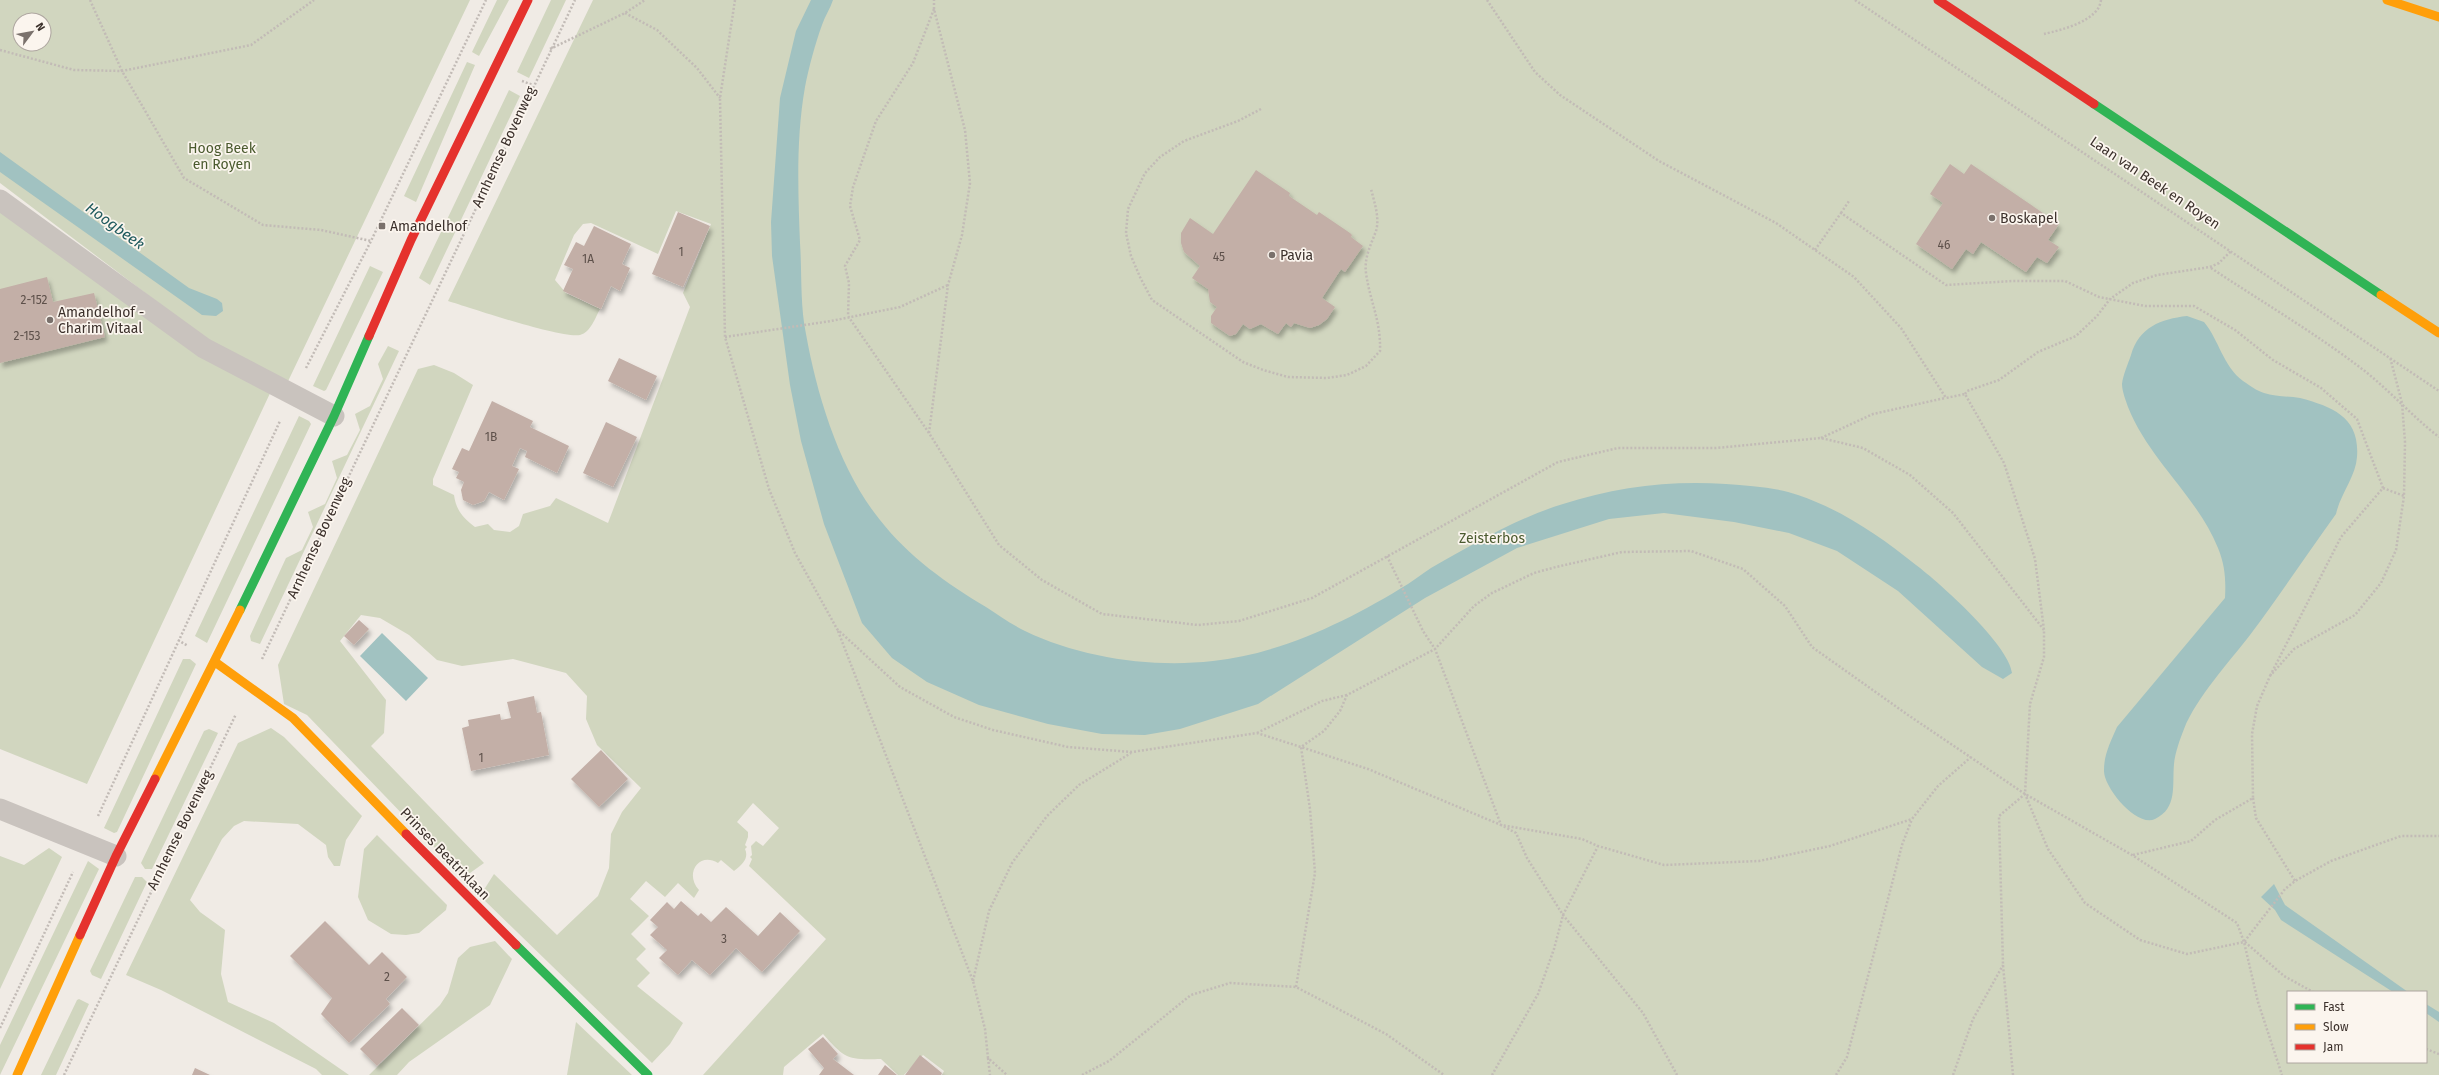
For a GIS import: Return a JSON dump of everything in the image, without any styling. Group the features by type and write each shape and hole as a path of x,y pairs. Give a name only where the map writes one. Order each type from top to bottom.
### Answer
{"main road":[{"path":"17,1075 116,856 214,662 334,416 411,240 528,0"},
{"path":"1938,0 2439,333"},
{"path":"2387,0 2439,17"},
{"name":"Prinses Beatrixlaan","path":"214,662 293,718 458,888 648,1075"}],"lane":[{"path":"0,200 204,348 334,416"},
{"path":"0,809 116,856"}],"path":[{"path":"90,0 122,72 184,178 263,225 321,230 371,241"},
{"path":"0,50 74,70 122,72 250,45 314,0"},
{"path":"0,1028 292,394 371,241 486,0"},
{"name":"Arnhemse Bovenweg","path":"64,1075 575,0"},
{"path":"550,50 625,13 645,0"},
{"path":"735,0 720,98 725,337 769,489 795,553 837,629 973,981 986,1029 990,1075"},
{"path":"929,433 948,285 962,235 970,183 965,130 934,9 934,0"},
{"path":"1487,0 1535,72 1560,95 1659,161 1776,223 1854,277 1901,328 1946,398"},
{"name":"Laan van Beek en Royen","path":"1855,0 2439,391"},
{"path":"2040,34 2064,29 2086,19 2100,6 2101,0"},
{"path":"934,9 913,63 876,121 853,186 850,206 860,240 845,266 849,283 848,316 929,433 1000,545 1042,580 1102,614 1198,625 1239,621 1312,598 1558,462 1618,448 1716,448 1821,438 1863,448 1910,475 1953,513 2044,630"},
{"path":"625,13 658,30 697,68 720,98"},
{"path":"1261,109 1238,121 1184,141 1160,157 1145,173 1128,209 1126,233 1131,256 1152,300 1243,362 1263,370 1288,376 1327,378 1347,374 1366,366 1380,352 1380,330 1366,272 1368,249 1376,230 1376,207 1371,189"},
{"path":"1815,250 1849,201"},
{"path":"1841,213 1946,285 2013,281 2066,281 2099,297 2146,306 2194,306 2235,330 2273,360 2321,388 2357,419 2383,488 2404,496"},
{"path":"1821,438 1873,414 1965,394 1967,391 1999,380 2038,352 2076,336 2097,316 2110,299 2133,283 2157,275 2210,268 2219,263 2231,251"},
{"path":"2210,268 2366,372 2402,403 2415,419 2439,437"},
{"path":"725,337 768,332 900,307 948,285"},
{"path":"2270,676 2294,649 2355,615 2381,583 2396,550 2404,496 2405,442 2402,403 2390,358"},
{"path":"1965,394 2004,463 2035,559 2044,630 2044,657 2030,704 2025,794 2048,849 2085,903 2140,940 2187,954 2244,942 2286,889 2295,881 2331,861 2400,836 2439,836"},
{"path":"2295,881 2256,818 2253,798 2252,734 2257,706 2270,676 2341,538 2383,488"},
{"path":"837,629 900,687 954,717 993,730 1068,747 1132,752 1257,733 1322,701 1347,695 1435,649 1474,606 1492,593 1534,573 1622,552 1691,551 1743,569 1785,606 1812,647 2025,794 2132,855 2237,923 2244,942 2258,1002 2282,1075"},
{"path":"1387,556 1423,631 1435,649 1501,825"},
{"path":"1301,747 1324,731 1340,711 1347,695"},
{"path":"1257,733 1368,769 1501,825 1516,833 1527,858 1563,915 1643,1013 1677,1075"},
{"path":"1296,987 1315,873 1310,809 1301,747"},
{"path":"973,981 989,911 1012,863 1047,816 1079,785 1132,752"},
{"path":"1836,1075 1846,1057 1902,845 1912,819 1938,786 1970,757"},
{"path":"2013,1075 2004,965 1999,816 2025,794"},
{"path":"2132,855 2191,841 2215,820 2253,798"},
{"path":"1501,825 1582,839 1598,846 1664,865 1759,862 1830,846 1912,819"},
{"path":"1492,1075 1538,994 1554,949 1563,915 1598,846"},
{"path":"2244,942 2284,976 2311,991"},
{"path":"1953,1075 1973,1019 2004,965"},
{"path":"1082,1075 1109,1061 1191,995 1230,983 1296,987 1386,1034 1444,1075"},
{"path":"2427,1049 2439,1054"},
{"path":"988,1058 1007,1075"}],"green space":[{"name":"Hoog Beek en Royen","path":"0,0 470,0 281,396 272,389 87,784 0,749 0,211 267,385 0,183"},
{"path":"497,0 509,0 479,56 472,52"},
{"path":"551,0 566,0 529,78 517,72"},
{"name":"Zeisterbos","path":"593,0 2439,0 2439,1075 942,1075 944,1071 923,1055 904,1075 898,1075 881,1059 854,1058 842,1053 823,1034 784,1067 783,1075 703,1075 826,939 749,866 752,859 750,857 752,855 751,846 756,841 763,846 779,828 753,803 737,822 748,832 748,837 745,845 747,847 745,849 746,858 734,871 721,860 718,863 711,860 705,860 700,862 693,871 695,884 699,890 694,898 678,883 665,897 646,881 630,899 649,916 631,934 646,949 636,959 650,973 637,986 683,1023 670,1044 652,1063 480,896 494,874 557,935 598,896 609,868 611,834 622,812 641,788 597,745 586,719 587,696 566,673 513,659 462,666 437,660 409,635 380,618 361,615 340,641 386,700 384,733 371,746 484,863 470,873 460,874 307,715 284,704 278,665 418,369 434,365 454,373 473,385 433,479 433,485 454,495 458,509 471,524 475,527 488,524 494,530 510,532 519,526 523,514 550,506 556,498 608,523 690,307 683,293 711,224 676,211 658,254 591,223 583,224 574,235 555,280 566,293 600,309 590,328 580,335 570,335 536,328 448,301"},
{"path":"467,62 475,65 416,202 404,196"},
{"path":"509,90 520,96 430,285 419,278"},
{"path":"370,266 383,272 326,390 324,391 313,386"},
{"path":"388,346 399,351 260,644 251,641 250,636 286,558 302,550 313,527 308,512 325,504 337,478 332,461 347,455 360,430 355,414 370,406 383,379 378,364"},
{"path":"299,416 309,421 311,424 207,643 195,636"},
{"path":"183,659 190,659 196,664 117,832 114,833 104,828"},
{"path":"271,728 284,737 362,816 346,840 340,866 334,866 328,857 326,845 298,824 244,821 234,826 222,839 190,900 200,912 225,930 221,974 228,1002 274,1023 349,1075 322,1075 316,1069 161,990 126,975 238,743"},
{"path":"209,729 218,733 152,869 145,869 141,863 204,731"},
{"path":"377,835 447,905 446,910 419,933 406,935 391,934 368,920 358,897 364,849"},
{"path":"49,848 62,857 0,989 0,856 24,865"},
{"path":"88,861 99,869 0,1075 0,1045"},
{"path":"135,877 142,877 147,882 101,979 92,975 90,971"},
{"path":"495,941 512,959 490,1005 409,1062 397,1075 369,1075 440,1005 448,993 458,958 470,947"},
{"path":"79,999 89,1004 56,1075 41,1075 77,1000"},
{"path":"576,1022 632,1075 567,1075"}],"water":[{"path":"811,0 833,0 819,32 812,56 805,87 800,126 798,165 803,312 811,358 832,432 853,479 866,500 880,520 903,546 943,579 1025,631 1069,648 1117,659 1141,662 1190,663 1239,657 1289,643 1339,622 1386,597 1431,568 1479,541 1512,524 1546,510 1583,498 1623,489 1664,484 1705,483 1762,487 1789,492 1830,508 1860,525 1902,554 1927,574 1972,615 1999,647 2008,661 2012,673 2003,679 1982,667 1898,591 1837,551 1789,533 1734,522 1664,513 1609,519 1517,548 1425,598 1258,704 1180,729 1145,735 1102,734 1048,724 979,705 927,682 892,658 862,623 824,524 801,441 790,385 772,256 771,222 780,98 796,31"},
{"path":"0,152 189,288 217,299 222,303 223,311 216,316 202,315 0,172"},
{"path":"2187,316 2204,322 2236,375 2250,386 2268,394 2300,398 2334,410 2342,416 2354,433 2357,444 2357,457 2354,471 2336,514 2250,635 2205,692 2189,717 2175,755 2171,802 2162,814 2155,819 2148,820 2139,818 2131,812 2122,804 2109,786 2104,770 2108,748 2117,727 2225,598 2224,567 2218,548 2209,529 2198,511 2148,444 2128,407 2122,387 2126,370 2135,345 2145,331 2168,319"},
{"path":"382,633 428,678 406,701 360,656"},
{"path":"2274,884 2285,905 2407,991 2391,991 2281,920 2275,910 2261,897"},
{"path":"2427,1005 2439,1012 2439,1022 2427,1014"}],"building":[{"name":"Boskapel","path":"1950,164 1964,174 1971,164 2059,224 2048,240 2059,247 2047,263 2037,257 2026,272 1981,242 1973,254 1966,249 1952,269 1916,244 1943,203 1930,194"},
{"name":"Pavia","path":"1256,170 1290,193 1289,196 1317,215 1319,212 1350,233 1352,235 1351,237 1363,246 1345,272 1341,269 1322,298 1335,307 1327,319 1319,325 1310,328 1294,323 1291,327 1286,323 1278,334 1261,324 1250,329 1243,324 1236,334 1230,336 1211,323 1211,316 1217,307 1210,302 1208,289 1192,278 1200,266 1184,252 1181,243 1181,233 1190,218 1213,234"},
{"path":"678,212 710,226 683,287 652,274"},
{"path":"594,226 631,244 622,264 630,268 620,291 611,286 601,309 563,291 573,269 564,265 576,242 584,246"},
{"name":"Amandelhof - Charim Vitaal","path":"47,277 53,302 94,293 105,337 0,363 0,289"},
{"path":"619,358 657,376 646,400 608,381"},
{"path":"492,401 533,421 530,427 569,446 557,473 525,457 527,451 520,448 512,466 519,469 504,500 489,492 484,501 473,505 463,500 461,490 464,482 456,478 459,472 452,469 462,448 469,451"},
{"path":"606,422 637,437 613,487 583,473"},
{"path":"359,620 369,629 354,645 344,636"},
{"path":"534,696 537,713 541,712 549,755 471,771 462,728 469,726 468,720 500,714 501,720 511,718 507,702"},
{"path":"601,750 628,779 599,807 571,779"},
{"path":"681,901 698,916 701,913 711,922 726,907 758,936 780,912 800,931 762,972 736,948 710,975 692,960 678,975 659,958 667,950 650,935 658,927 650,920 667,902 674,909"},
{"path":"325,921 369,965 382,952 407,977 386,999 390,1004 349,1043 321,1014 332,998 290,956"},
{"path":"402,1008 419,1025 377,1066 360,1049"},
{"path":"823,1037 838,1054 833,1059 854,1075 819,1075 824,1068 808,1049"},
{"path":"920,1055 942,1073 941,1075 905,1075"},
{"path":"885,1065 897,1075 878,1075"},
{"path":"195,1068 210,1075 192,1075"}],"traffic: fast":[{"path":"2094,104 2381,295"},
{"path":"240,610 334,416 369,336"},
{"path":"516,945 648,1075"}],"traffic: slow":[{"path":"2387,0 2439,17"},
{"path":"2381,295 2439,333"},
{"path":"155,779 240,610"},
{"path":"215,662 293,718 406,834"},
{"path":"17,1075 80,935"}],"traffic: jam":[{"path":"369,336 411,240 528,0"},
{"path":"1938,0 2094,104"},
{"path":"80,935 116,856 155,779"},
{"path":"406,834 516,945"}],"place":[{"name":"Boskapel","path":"1992,218"},
{"name":"Amandelhof","path":"382,226"},
{"name":"Pavia","path":"1272,255"},
{"name":"Amandelhof - Charim Vitaal","path":"50,320"}],"water label":[{"name":"Hoogbeek","path":"115,226"}]}
